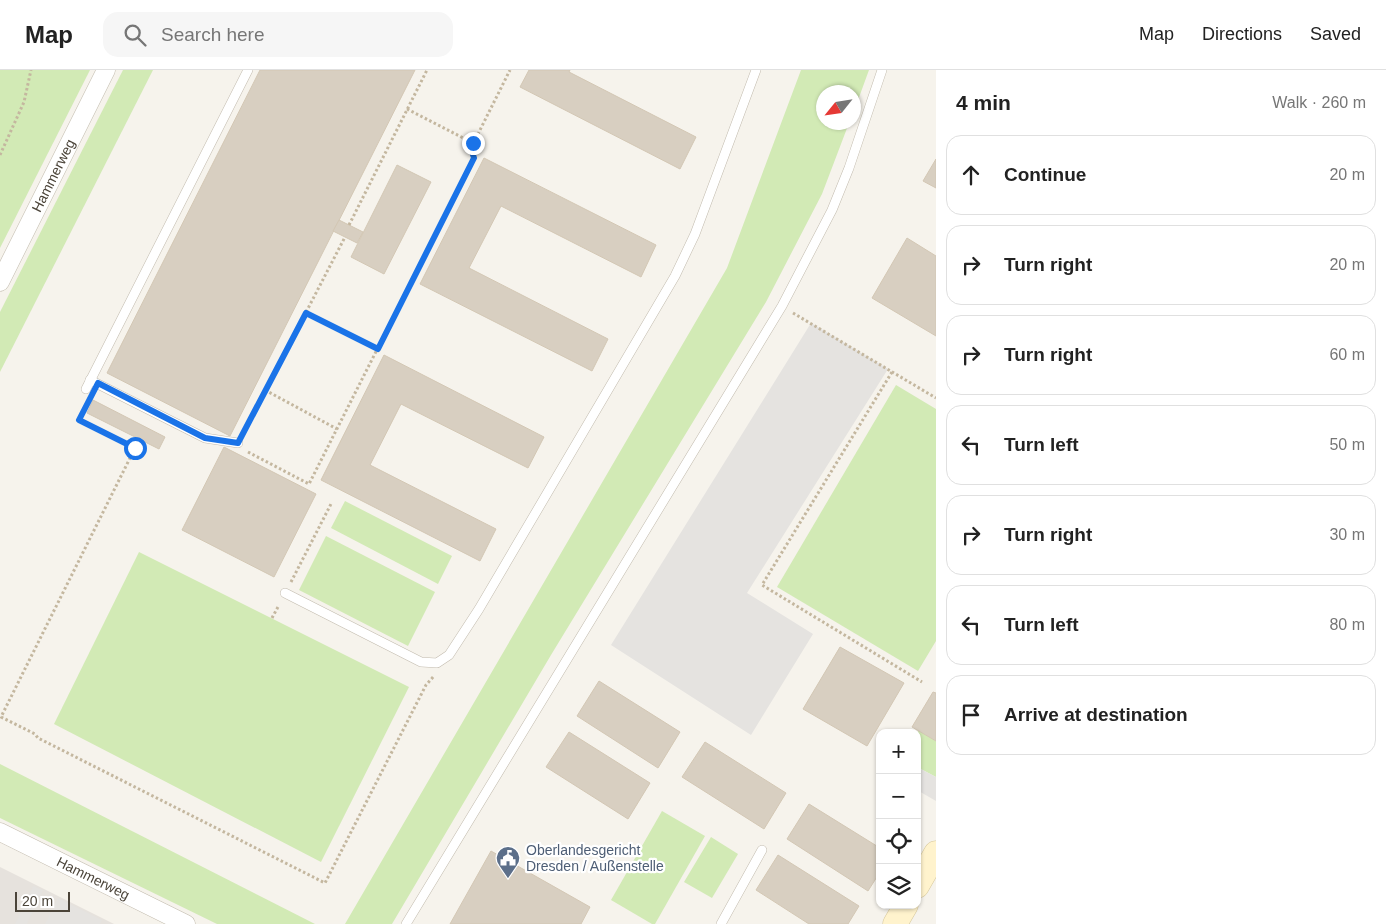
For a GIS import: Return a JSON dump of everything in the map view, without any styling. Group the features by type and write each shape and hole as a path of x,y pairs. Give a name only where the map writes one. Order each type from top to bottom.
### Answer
{"main road":[{"path":"921,879 936,853"},
{"path":"895,924 904,909"}],"street":[{"name":"Hammerweg","path":"0,282 106,70"},
{"name":"Hammerweg","path":"0,832 186,924"}],"lane":[{"path":"86,389 94,382 248,70"},
{"path":"285,593 421,662 437,663 449,655 479,609 675,276 696,234 756,70"},
{"path":"406,924 782,306 832,210 849,168 882,70"},
{"path":"94,382 205,438 238,443"},
{"path":"721,924 762,850"}],"path":[{"path":"0,155 24,102 30,70"},
{"path":"349,225 427,70"},
{"path":"345,237 236,446 309,484 474,158 471,148 473,143 510,70"},
{"path":"407,109 473,143"},
{"path":"782,306 936,398"},
{"path":"306,313 378,349"},
{"path":"892,372 762,586 922,682"},
{"path":"94,382 79,420 135,448 1,716 35,734 38,738 325,883 426,685 434,677 437,663"},
{"path":"266,390 337,429"},
{"path":"272,618 332,502"}],"shaded area":[{"path":"811,323 888,369 747,593 813,634 751,735 611,645"},
{"path":"921,769 936,777 936,801 921,792"},
{"path":"0,867 114,924 0,924"},
{"path":"33,886 43,890 27,924 15,924"},
{"path":"58,898 102,920 100,924 45,924"}],"green space":[{"path":"0,70 90,70 0,248"},
{"path":"123,70 153,70 0,372 0,312"},
{"path":"801,70 869,70 861,92 861,85 816,85 816,130 846,130 822,194 766,302 551,655 392,924 345,924 727,268"},
{"path":"896,385 936,409 936,641 918,671 777,587"},
{"path":"345,501 452,556 438,584 331,528"},
{"path":"326,536 435,592 408,646 299,590"},
{"path":"139,552 409,687 321,862 54,724"},
{"path":"921,732 936,741 936,777 921,769"},
{"path":"0,764 315,924 217,924 0,818"},
{"path":"662,811 705,836 655,924 652,924 611,900"},
{"path":"711,837 738,854 712,898 684,882"}],"building":[{"path":"260,70 415,70 230,436 107,373"},
{"path":"529,70 570,70 569,72 696,137 680,169 520,87"},
{"path":"484,158 656,245 641,277 501,206 469,268 608,339 592,371 420,284"},
{"path":"936,159 936,188 923,181"},
{"path":"397,165 431,182 384,274 351,257"},
{"path":"339,220 363,232 357,243 333,231"},
{"path":"907,238 936,256 936,336 872,298"},
{"path":"384,355 544,437 528,468 401,404 370,465 496,529 480,561 321,480"},
{"path":"93,400 165,437 159,449 87,413"},
{"path":"224,447 316,494 274,577 182,530"},
{"path":"840,647 904,683 867,746 803,709"},
{"path":"599,681 680,732 658,768 577,716"},
{"path":"933,692 936,693 936,741 921,732 921,729 912,727"},
{"path":"569,732 650,783 628,819 546,767"},
{"path":"705,742 786,793 764,829 682,777"},
{"path":"809,804 876,846 876,878 868,891 787,839"},
{"name":"Oberlandesgericht Dresden / Außenstelle","path":"491,851 590,907 581,924 450,924"},
{"path":"778,855 859,906 848,924 809,924 756,890"}],"place":[{"name":"Oberlandesgericht Dresden / Außenstelle","path":"508,879"}],"route":[{"path":"135,448 79,420 98,383 205,438 238,443 306,313 378,349 474,158 471,148 473,143"}]}
